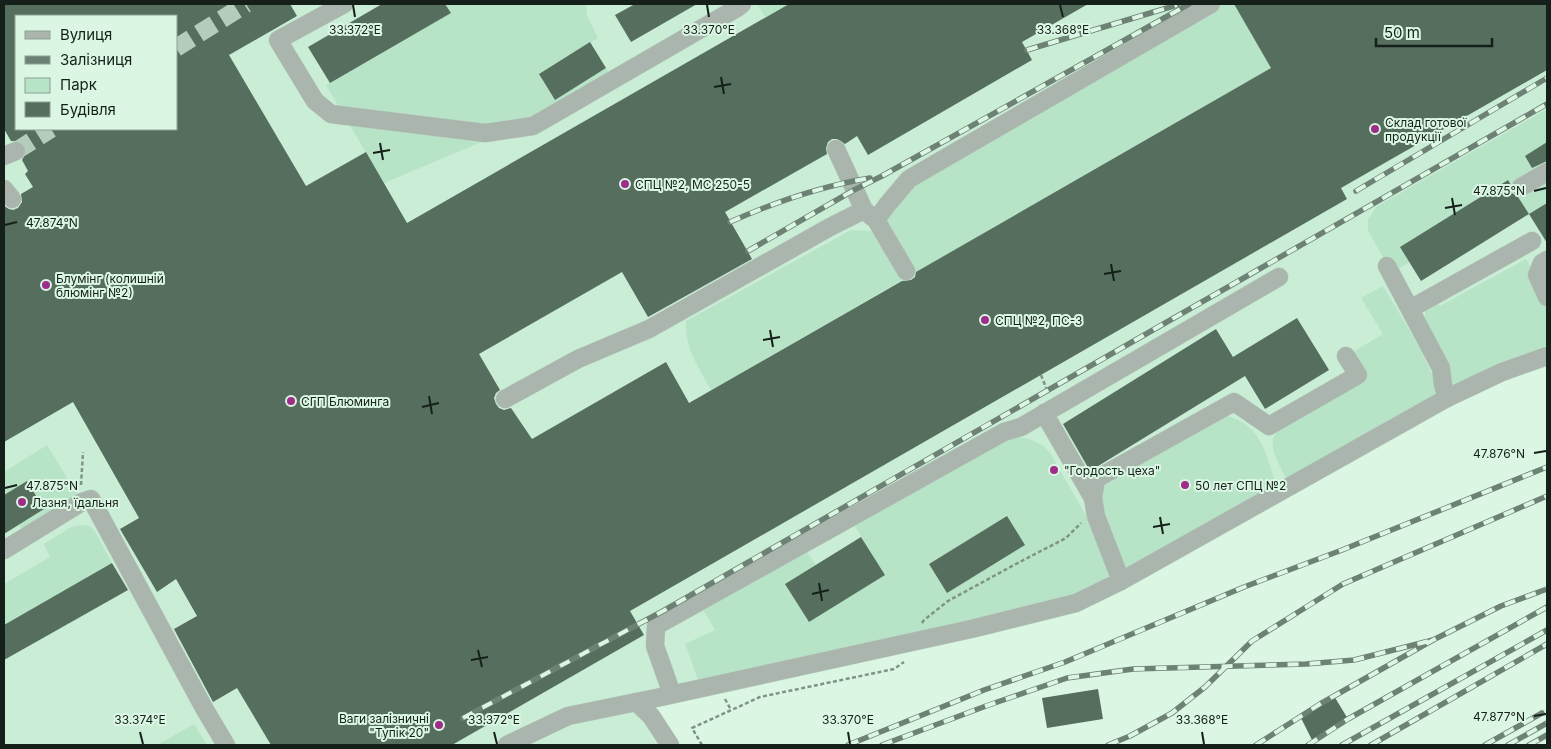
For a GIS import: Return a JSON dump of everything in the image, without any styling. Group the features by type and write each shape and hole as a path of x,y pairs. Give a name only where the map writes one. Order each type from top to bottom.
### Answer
{"lane":[{"path":"344,4 278,40 315,101 331,114 485,133 533,126 742,4"},
{"path":"505,399 578,358 649,329 830,227 870,215 886,205 909,179 1211,4"},
{"path":"836,149 870,215 906,271"},
{"path":"1521,187 1547,172"},
{"path":"1410,309 1532,241"},
{"path":"1547,260 1542,263 1537,275 1547,297"},
{"path":"1387,266 1441,368 1447,398"},
{"path":"672,694 655,646 656,626 1004,432 1021,427 1279,277"},
{"path":"1121,581 1096,516 1093,498 1096,479 1234,402 1269,426 1358,375 1346,356"},
{"path":"507,745 568,716 971,629 1076,603 1121,581 1447,398 1502,372 1547,356"},
{"path":"1044,413 1093,498"},
{"path":"4,550 82,502 90,499 226,745"},
{"path":"636,702 651,716 670,745"}],"path":[{"path":"82,452 80,485 90,499"},
{"path":"692,728 702,745"}],"shaded area":[{"path":"4,4 1547,4 1547,356 1500,373 1121,581 637,702 670,745 4,745"}],"green space":[{"path":"445,4 586,4 587,16 598,38 539,74 555,100 606,68 610,74 529,122 384,183 326,85 451,13"},
{"path":"757,4 789,4 765,17"},
{"path":"1211,4 1234,4 1271,68 711,390 690,349 686,321 851,230 873,231 876,220 909,179"},
{"path":"1547,109 1547,203 1529,214 1507,180 1401,247 1410,262 1391,273 1368,230 1368,220 1376,207"},
{"path":"1526,259 1540,283 1547,279 1547,357 1453,396 1424,323 1426,307 1435,299 1440,306"},
{"path":"1383,286 1423,356 1442,401 1291,486 1276,457 1273,445 1274,436 1280,426 1365,378 1351,353 1383,334 1361,298"},
{"path":"1225,415 1248,426 1255,434 1266,453 1277,487 1124,574 1098,502 1103,482"},
{"path":"1019,437 1035,441 1049,451 1095,531 1103,552 1110,587 701,688 685,644 715,630 700,604 803,546 816,565 785,584 885,575 853,523 1000,442"},
{"path":"47,445 82,502 26,537 19,525 44,509 27,481 4,495 4,472"},
{"path":"89,526 94,530 112,563 4,625 4,584 50,557 44,544 71,527"},
{"path":"194,724 207,745 157,745"}],"building":[{"path":"4,4 290,4 297,16 229,55 306,186 366,152 407,223 789,4 1088,4 1022,42 1032,60 868,155 857,136 845,144 837,139 832,139 828,142 826,148 827,154 725,212 752,259 648,317 622,272 479,354 500,390 494,398 496,404 504,410 511,408 532,439 666,362 689,403 902,281 911,280 915,277 916,272 1271,68 1234,4 1547,4 1547,70 1341,188 1347,199 630,611 644,635 452,745 271,745 237,688 213,702 174,629 197,616 176,579 157,592 120,529 139,518 73,402 4,442 4,206 13,210 18,208 22,202 21,194 33,187 25,174 28,171 22,160 26,153 26,146 18,141 11,141 4,129"},
{"path":"382,4 445,4 451,13 330,83 308,47"},
{"path":"635,4 697,4 631,42 615,15"},
{"path":"590,42 606,68 555,100 539,74"},
{"path":"1547,142 1547,161 1532,168 1525,156"},
{"path":"1508,180 1512,193 1518,197 1529,214 1421,281 1400,247"},
{"path":"1547,203 1547,243 1529,214"},
{"path":"1297,318 1329,370 1265,409 1245,376 1090,471 1063,424 1216,329 1233,357"},
{"name":"Лазня, їдальня","path":"27,481 44,509 4,534 4,495"},
{"path":"1007,516 1025,545 947,593 929,564"},
{"path":"861,537 885,575 809,622 785,584"},
{"path":"112,563 128,590 4,660 4,625"},
{"path":"1098,689 1103,719 1047,728 1042,698"},
{"path":"1334,696 1348,719 1313,742 1300,716"}],"tunnel":[{"path":"178,47 246,4"},
{"path":"16,151 49,130"}],"railway":[{"path":"748,251 1189,4"},
{"path":"1027,50 1177,5"},
{"path":"1356,191 1547,78"},
{"path":"463,718 663,611 1547,104"},
{"path":"730,222 799,196 834,185 870,178"},
{"path":"848,745 984,690 1065,662 1244,587 1342,550 1547,467"},
{"path":"1108,745 1130,736 1172,713 1205,687 1252,641 1343,584 1547,496"},
{"path":"1256,745 1320,704 1433,640 1501,606 1547,589"},
{"path":"1308,745 1348,719 1547,607"},
{"path":"1342,745 1547,630"},
{"path":"882,745 1067,678 1133,669 1306,664 1354,660 1433,640"},
{"path":"1371,745 1547,644"},
{"path":"1485,745 1542,713"},
{"path":"1508,745 1547,723"},
{"path":"1529,745 1547,735"}],"place":[{"name":"Склад готової продукції","path":"1375,129"},
{"name":"СПЦ №2, МС 250-5","path":"625,184"},
{"name":"Блумінг (колишній блюмінг №2)","path":"46,285"},
{"name":"СПЦ №2, ПС-3","path":"985,320"},
{"name":"СГП Блюминга","path":"291,401"},
{"name":"\"Гордость цеха\"","path":"1054,470"},
{"name":"50 лет СПЦ №2","path":"1185,485"},
{"name":"Лазня, їдальня","path":"22,502"},
{"name":"Ваги залізничні \"Тупік 20\"","path":"439,725"}]}
